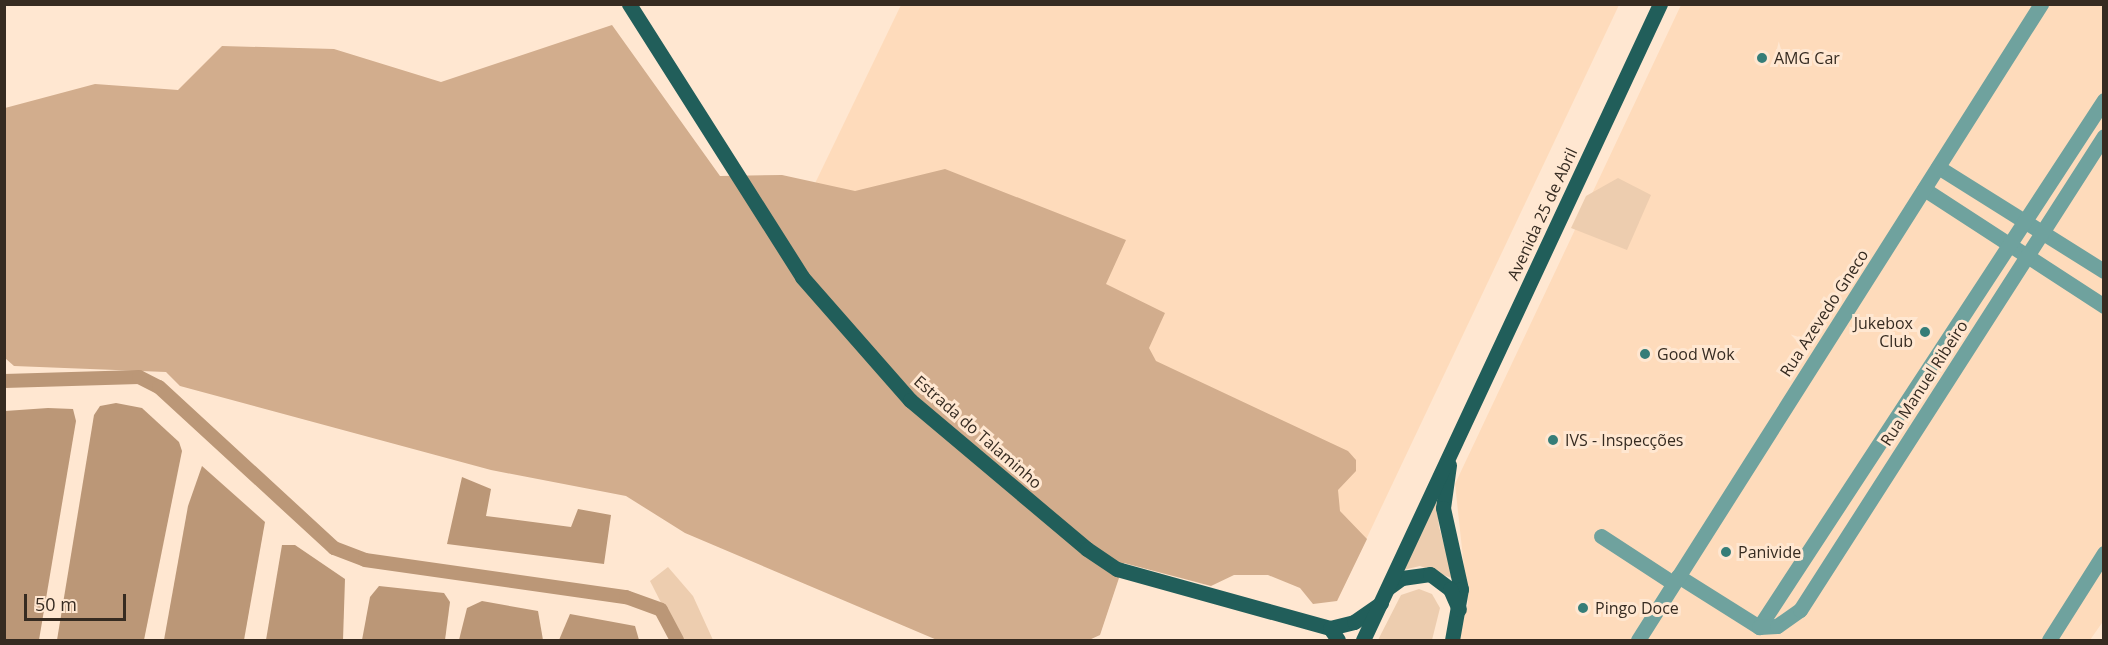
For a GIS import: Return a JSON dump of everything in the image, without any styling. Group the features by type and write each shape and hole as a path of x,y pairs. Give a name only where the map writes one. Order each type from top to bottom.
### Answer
{"main road":[{"name":"Estrada do Talaminho","path":"629,4 802,276 910,399 1117,569 1334,634"},
{"name":"Avenida 25 de Abril","path":"1363,640 1660,4"},
{"name":"Avenida 25 de Abril","path":"1452,640 1458,609 1460,573 1443,508 1456,439"},
{"path":"1388,588 1402,578 1430,574 1450,589 1458,609"},
{"path":"1334,634 1381,603"}],"street":[{"name":"Rua Azevedo Gneco","path":"1638,640 2041,4"},
{"path":"1601,536 1758,627 2012,245 2103,100"},
{"name":"Rua Manuel Ribeiro","path":"1758,627 1777,626 1800,610 2103,136"},
{"path":"1938,167 2103,271"},
{"path":"1924,189 2103,306"},
{"path":"2049,640 2103,553"}],"shaded area":[{"path":"901,5 1619,5 1337,601 807,200"},
{"path":"1681,5 2103,5 2104,620 2090,640 1457,640 1468,604 1455,484"},
{"path":"612,25 720,176 782,175 855,191 945,169 1126,240 1106,284 1165,313 1149,348 1156,361 1348,451 1356,460 1356,471 1338,490 1340,511 1367,539 1337,601 1313,604 1300,588 1268,575 1234,575 1211,586 1124,563 1100,635 1089,640 937,640 685,533 626,496 491,470 180,386 166,372 14,366 5,358 5,108 95,84 178,90 222,46 334,49 441,82"},
{"path":"1618,178 1651,195 1627,250 1571,228 1586,196"},
{"path":"116,403 142,408 179,442 182,451 144,640 57,640 94,415 100,406"},
{"path":"73,409 76,421 39,640 5,640 5,411"},
{"path":"202,466 265,522 244,640 164,640 188,506"},
{"path":"462,477 491,489 486,516 571,527 578,509 611,515 604,564 447,544"},
{"path":"1436,497 1439,527 1454,579 1420,566 1403,570"},
{"path":"282,545 295,545 345,579 343,640 266,640"},
{"path":"668,567 693,596 713,640 680,640 650,581"},
{"path":"379,586 444,593 450,602 445,640 362,640 370,597"},
{"path":"1419,589 1432,594 1440,608 1432,640 1378,640 1401,595"},
{"path":"482,601 538,611 543,640 459,640 467,608"},
{"path":"570,614 635,626 639,640 559,640"}],"waterway":[{"path":"4,381 139,377 159,387 334,548 365,560 626,597 661,610 677,640"}],"place":[{"name":"AMG Car","path":"1762,58"},
{"name":"Jukebox Club","path":"1925,332"},
{"name":"Good Wok","path":"1645,354"},
{"name":"IVS - Inspecções","path":"1553,440"},
{"name":"Panivide","path":"1726,552"},
{"name":"Pingo Doce","path":"1583,608"}]}
